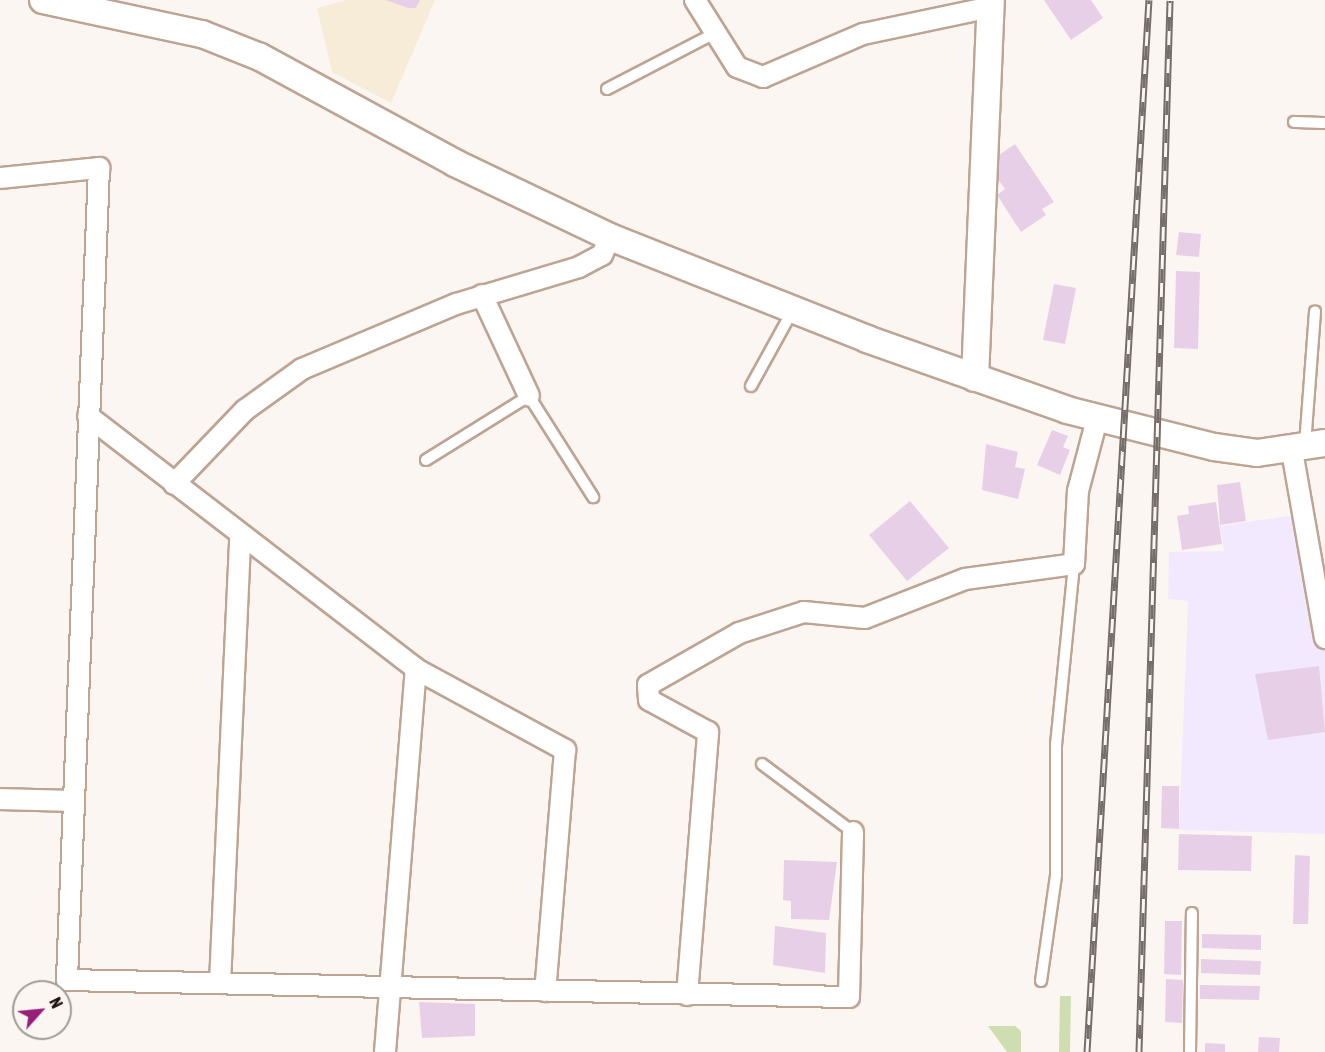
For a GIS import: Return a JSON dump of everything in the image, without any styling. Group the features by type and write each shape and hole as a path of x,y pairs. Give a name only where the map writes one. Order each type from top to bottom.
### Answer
{"street":[{"path":"43,0 202,34 260,57 455,163 610,237 792,310 975,378 1097,419 1214,447 1307,448 1325,638"},
{"path":"695,0 737,67 763,77 863,34 991,4 975,378"},
{"path":"0,178 99,168 67,980 849,997 852,832"},
{"path":"174,484 244,410 302,369 482,295 579,267 602,255 610,237"},
{"path":"482,295 529,396"},
{"path":"88,416 416,669 565,750 545,991"},
{"path":"687,995 708,732 649,700 648,685 740,633 804,612 865,618 965,579 1074,564 1078,491 1097,419"},
{"path":"220,983 240,535"},
{"path":"385,1052 416,669"},
{"path":"0,799 74,801"}],"lane":[{"path":"607,89 715,33"},
{"path":"1294,122 1325,123"},
{"path":"751,386 792,310"},
{"path":"1307,448 1315,311"},
{"path":"426,460 529,396 593,496"},
{"path":"1041,981 1056,875 1056,745 1074,564"},
{"path":"762,764 852,832"},
{"path":"1190,1052 1192,913"}],"shaded area":[{"path":"346,0 435,0 391,103 332,72 317,8"},
{"path":"1295,515 1304,572 1325,568 1325,834 1179,830 1188,601 1168,599 1169,552 1224,551 1220,526"}],"green space":[{"path":"1060,996 1071,996 1070,1052 1059,1052"},
{"path":"988,1026 1015,1026 1021,1031 1021,1052 1007,1052"}],"building":[{"path":"386,0 420,0 416,8 408,8"},
{"path":"1044,0 1091,0 1103,18 1071,40"},
{"path":"1015,144 1054,202 1042,209 1046,215 1021,232 997,195 1005,189 997,178 999,155"},
{"path":"1179,232 1201,234 1199,257 1176,255"},
{"path":"1176,271 1200,272 1198,349 1174,348"},
{"path":"1054,284 1076,288 1065,344 1043,340"},
{"path":"1052,430 1068,436 1063,447 1070,450 1060,475 1037,465"},
{"path":"986,444 1018,452 1015,467 1025,469 1018,499 982,490"},
{"path":"1240,482 1246,521 1220,525 1217,485"},
{"path":"910,501 949,548 907,581 869,535"},
{"path":"1216,502 1222,544 1182,550 1177,516 1189,514 1188,506"},
{"path":"1319,666 1325,732 1268,740 1255,674"},
{"path":"1162,786 1179,786 1179,829 1161,828"},
{"path":"1179,834 1252,836 1251,871 1178,870"},
{"path":"1295,855 1310,856 1308,924 1293,924"},
{"path":"784,860 837,862 829,920 791,919 791,901 783,900"},
{"path":"1165,921 1182,921 1181,975 1164,974"},
{"path":"775,926 826,933 825,973 773,965"},
{"path":"1202,934 1261,935 1261,950 1202,948"},
{"path":"1201,959 1261,961 1260,975 1201,973"},
{"path":"1166,979 1183,980 1182,1023 1165,1022"},
{"path":"1200,985 1260,986 1259,1000 1200,999"},
{"path":"419,1002 475,1004 475,1036 422,1038"},
{"path":"1259,1037 1280,1038 1279,1052 1258,1052"},
{"path":"1205,1043 1225,1044 1225,1052 1205,1052"}],"railway":[{"path":"1087,1052 1149,0"},
{"path":"1139,1052 1170,0"}]}
